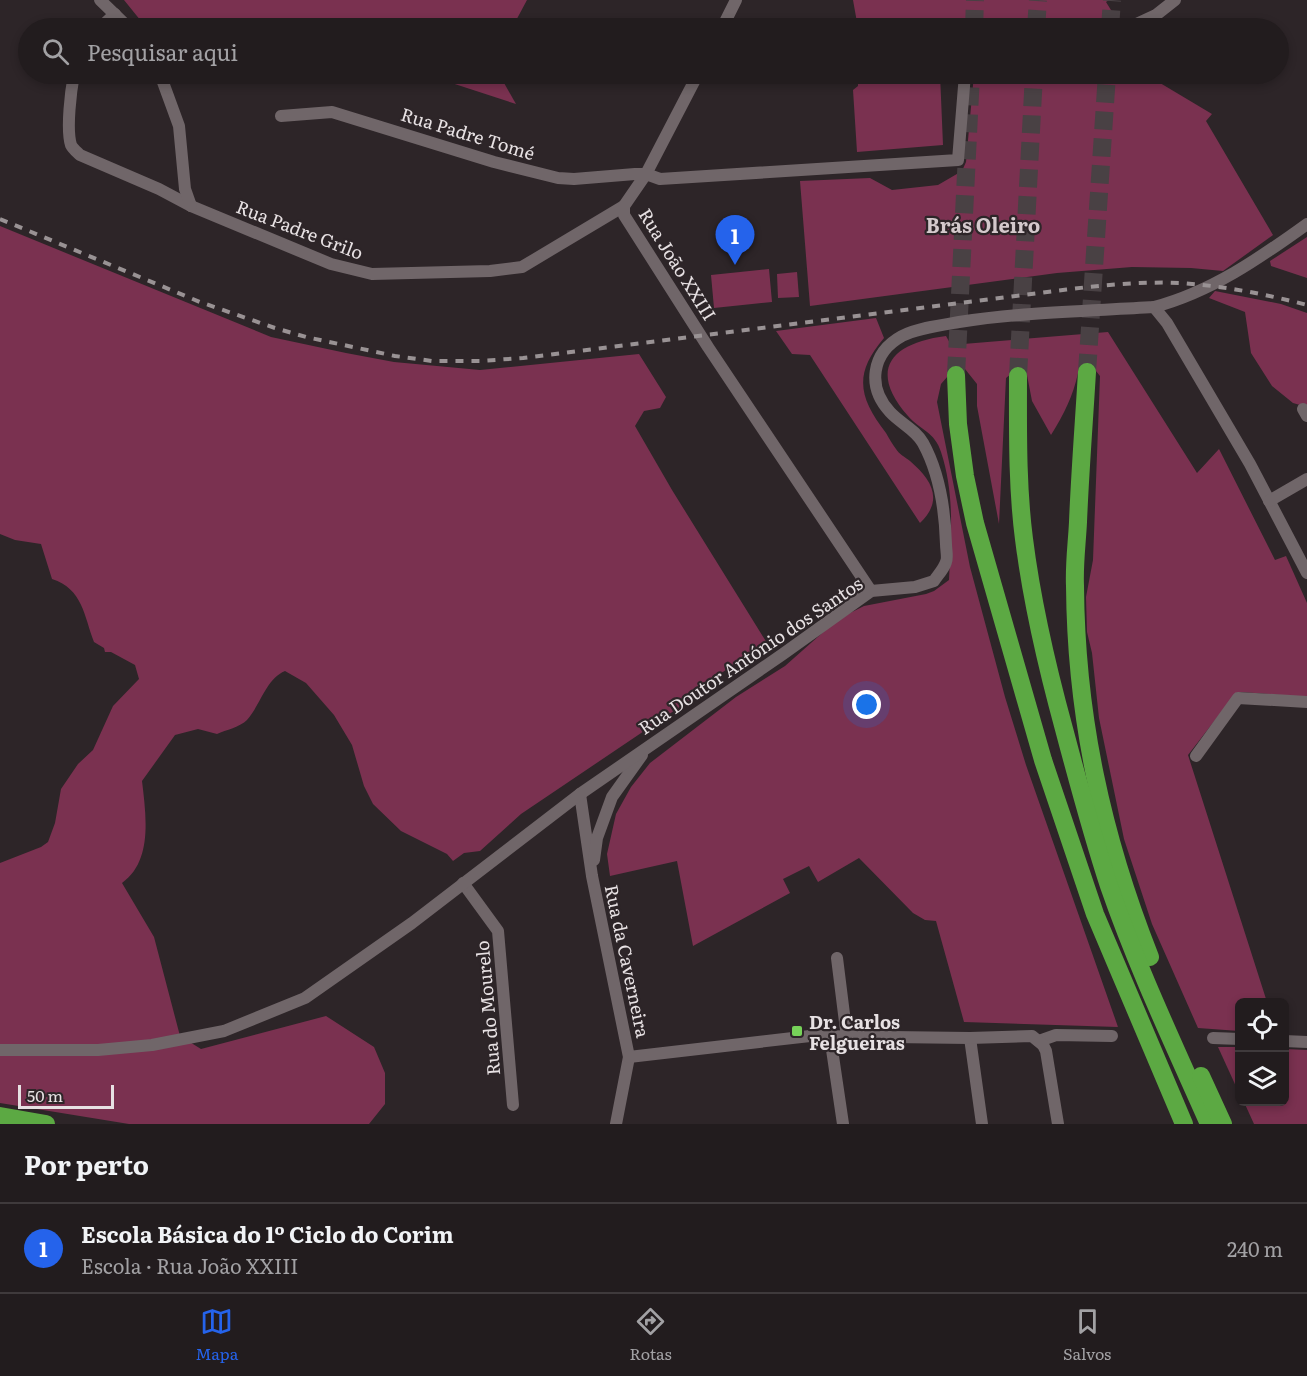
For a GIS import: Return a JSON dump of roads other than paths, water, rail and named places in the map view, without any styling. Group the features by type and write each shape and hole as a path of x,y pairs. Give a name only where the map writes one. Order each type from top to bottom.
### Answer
{"highway":[{"path":"1087,372 1075,584 1078,664 1087,730 1103,815 1126,894 1174,1018 1223,1124"},
{"path":"956,375 958,424 967,485 987,567 1057,803 1095,914 1184,1124"},
{"path":"1018,376 1017,453 1024,538 1035,611 1053,690 1109,886 1138,963 1209,1124"},
{"path":"0,1116 46,1124"}],"street":[{"path":"100,0 119,18"},
{"path":"727,18 736,0"},
{"path":"1150,18 1175,0"},
{"path":"111,18 115,14"},
{"name":"Rua Padre Grilo","path":"73,84 70,105 71,146 80,155 159,189 191,206 331,264 372,274 490,271 522,267 624,206"},
{"path":"164,84 179,126 185,189 191,206"},
{"name":"Rua João XXIII","path":"693,84 646,174 624,206 624,215 690,319 871,591"},
{"name":"Rua Padre Tomé","path":"281,116 332,112 494,162 558,178 646,174 660,179 958,160 965,84"},
{"name":"Rua Doutor António dos Santos","path":"0,1050 99,1050 152,1045 224,1031 305,998 412,923 580,794 871,591 915,587 933,581 947,562 945,511 931,461 922,441 883,403 876,386 874,373 878,359 902,336 936,326 973,320 1154,307 1173,302 1250,264 1307,224"},
{"path":"1154,307 1167,323 1250,464 1306,570"},
{"path":"1269,501 1307,479"},
{"path":"1196,756 1239,698 1307,702"},
{"name":"Rua da Caverneira","path":"592,876 597,838 612,797 647,747"},
{"name":"Rua da Caverneira","path":"580,794 592,876 629,1057 616,1124"},
{"name":"Rua do Mourelo","path":"463,883 498,931 513,1105"},
{"path":"837,958 847,1038"},
{"path":"1039,1041 1056,1035 1112,1036"},
{"path":"629,1057 810,1036 847,1038 1032,1036 1046,1051 1058,1124"},
{"path":"830,1036 843,1124"},
{"path":"970,1038 982,1124"},
{"path":"1213,1038 1235,1039"},
{"path":"1289,1041 1307,1042"}],"tunnel":[{"path":"974,18 975,0"},
{"path":"1037,18 1038,0"},
{"path":"1111,18 1112,0"},
{"path":"956,375 971,84"},
{"path":"1018,376 1033,84"},
{"path":"1087,372 1106,84"}],"railway":[{"path":"0,219 200,302 275,328 395,356 432,361 523,358 1127,284 1181,283 1213,286 1307,305"}],"place":[{"name":"Escola Básica do 1º Ciclo do Corim","path":"735,265"},
{"name":"Dr. Carlos Felgueiras","path":"797,1031"}],"district":[{"name":"Brás Oleiro","path":"983,224"}]}
